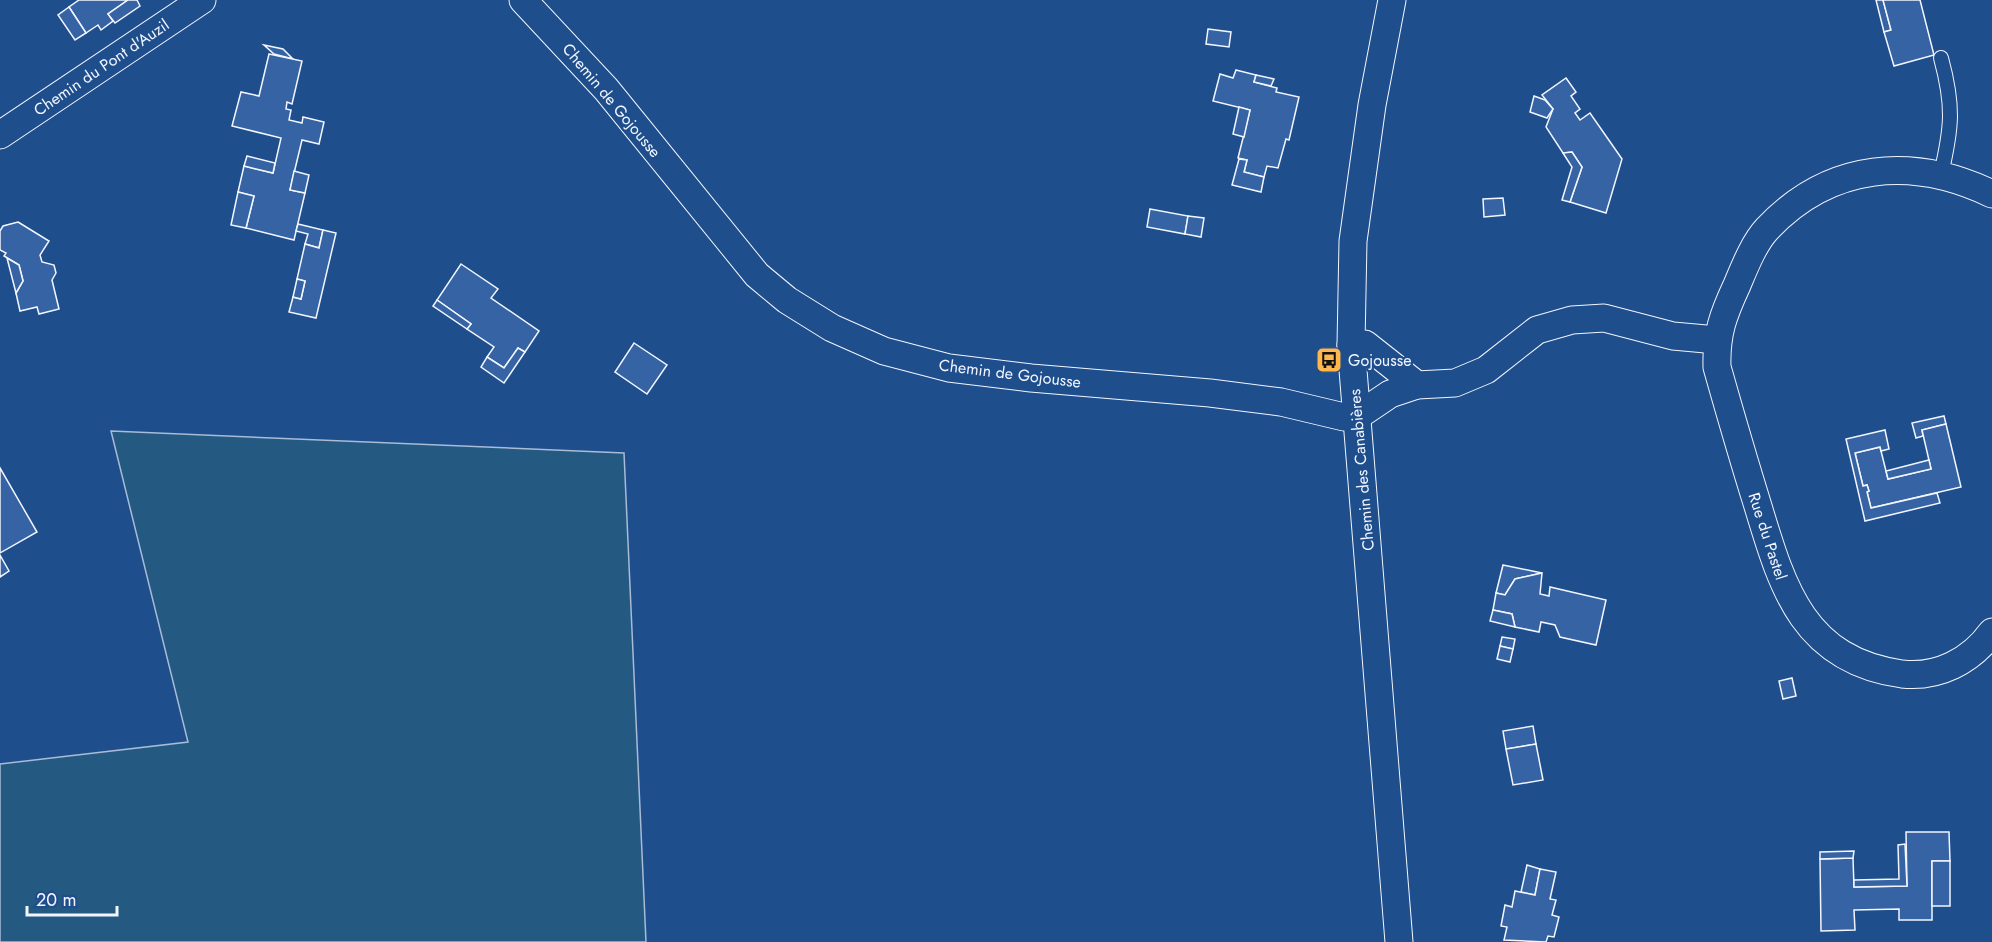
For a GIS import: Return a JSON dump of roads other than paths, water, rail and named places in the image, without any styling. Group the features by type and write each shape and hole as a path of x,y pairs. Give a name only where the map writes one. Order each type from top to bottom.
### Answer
{"street":[{"name":"Chemin du Pont d'Auzil","path":"0,135 202,0"},
{"name":"Chemin de Gojousse","path":"523,0 606,89 757,274 787,300 832,328 884,351 949,368 1031,378 1210,393 1281,402 1344,417 1356,417"},
{"name":"Chemin des Canabières","path":"1392,0 1372,105 1353,242 1351,345 1399,942"},
{"name":"Rue du Pastel","path":"1992,194 1941,174 1910,170 1876,171 1826,186 1790,208 1766,230 1745,265 1716,340 1717,367 1780,577 1800,615 1814,632 1857,662 1877,670 1912,675 1930,673 1956,664 1992,632"},
{"path":"1356,417 1390,394 1417,385 1455,383 1486,370 1537,330 1572,320 1604,318 1673,336 1716,340"},
{"path":"1351,345 1365,344 1417,385"}],"lane":[{"path":"1941,58 1952,109 1950,135 1941,174"}],"place":[{"name":"Gojousse","path":"1329,360"}]}
